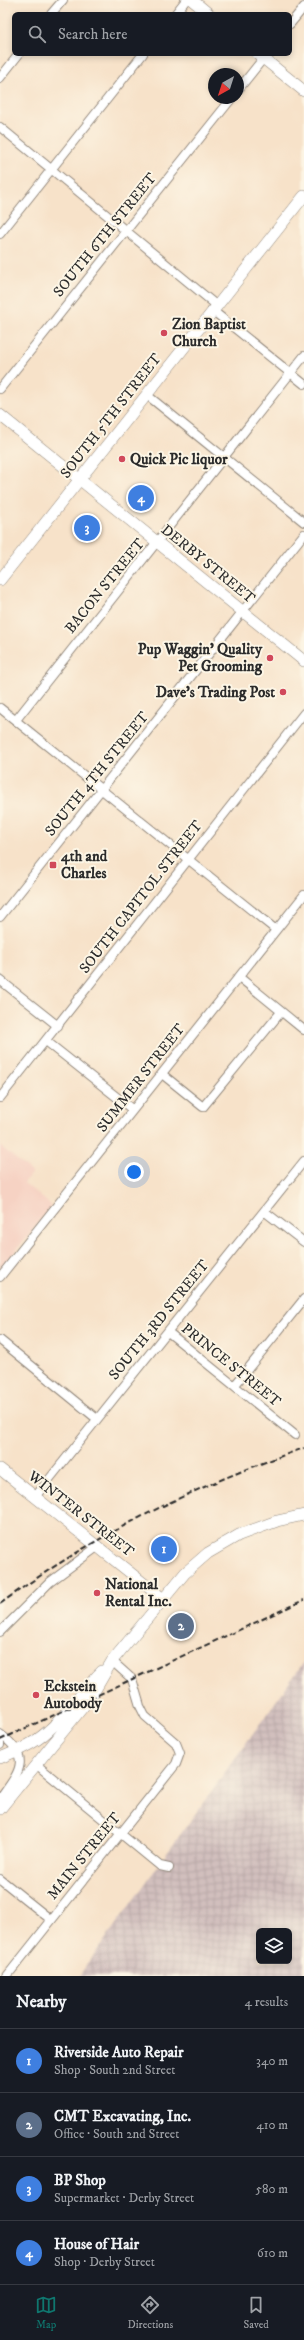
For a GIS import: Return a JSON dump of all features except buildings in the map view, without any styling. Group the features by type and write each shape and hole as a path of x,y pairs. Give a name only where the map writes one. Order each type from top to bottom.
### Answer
{"main road":[{"path":"192,0 207,12"},
{"path":"264,56 304,91"},
{"name":"SOUTH 5TH STREET","path":"0,580 304,196"},
{"name":"DERBY STREET","path":"0,415 304,661"},
{"name":"WINTER STREET","path":"0,1469 162,1598"},
{"path":"0,1758 34,1742 52,1727 84,1689 112,1661 162,1598 196,1562 239,1535 277,1521 304,1515"},
{"path":"0,1809 91,1697 112,1661"}],"street":[{"path":"53,12 63,0"},
{"path":"177,12 186,0"},
{"path":"292,22 304,7"},
{"path":"0,78 17,56"},
{"path":"0,234 141,56"},
{"path":"244,82 262,56"},
{"name":"SOUTH 6TH STREET","path":"0,389 227,104"},
{"path":"0,127 126,231 304,384"},
{"name":"BACON STREET","path":"16,720 304,356"},
{"path":"147,395 304,522"},
{"name":"SOUTH 4TH STREET","path":"0,917 244,612 304,534"},
{"path":"0,708 276,930"},
{"name":"SOUTH CAPITOL STREET","path":"0,1098 304,713"},
{"name":"SUMMER STREET","path":"0,1277 304,895"},
{"path":"238,977 304,1030"},
{"path":"0,980 58,1026"},
{"path":"162,1074 203,1107 281,1012"},
{"path":"46,1041 133,1110"},
{"name":"SOUTH 3RD STREET","path":"35,1497 304,1161"},
{"path":"264,1211 304,1242"},
{"path":"235,1385 304,1299"},
{"name":"PRINCE STREET","path":"168,1332 295,1435"},
{"path":"0,1340 97,1419"},
{"path":"0,1632 50,1582 97,1547"},
{"name":"MAIN STREET","path":"7,1976 50,1919 176,1764 180,1753 174,1741 145,1716 140,1706 132,1679 112,1661"},
{"path":"0,1734 17,1750 21,1760 19,1770 0,1799"},
{"path":"37,1765 160,1866 169,1868"},
{"path":"0,1879 50,1919"}],"shaded area":[{"path":"0,1146 32,1172 24,1183 52,1206 0,1270"},
{"path":"304,1662 304,1976 79,1976"}],"railway":[{"path":"0,1604 71,1556 146,1514 224,1479 304,1448"},
{"path":"0,1740 304,1600"}],"place":[{"name":"Zion Baptist Church","path":"164,333"},
{"name":"Quick Pic liquor","path":"122,459"},
{"name":"House of Hair","path":"141,498"},
{"name":"BP Shop","path":"87,528"},
{"name":"Pup Waggin' Quality Pet Grooming","path":"270,658"},
{"name":"Dave's Trading Post","path":"283,692"},
{"name":"4th and Charles","path":"53,865"},
{"name":"Riverside Auto Repair","path":"164,1549"},
{"name":"National Rental Inc.","path":"97,1593"},
{"name":"CMT Excavating, Inc.","path":"181,1626"},
{"name":"Eckstein Autobody","path":"36,1695"}]}
